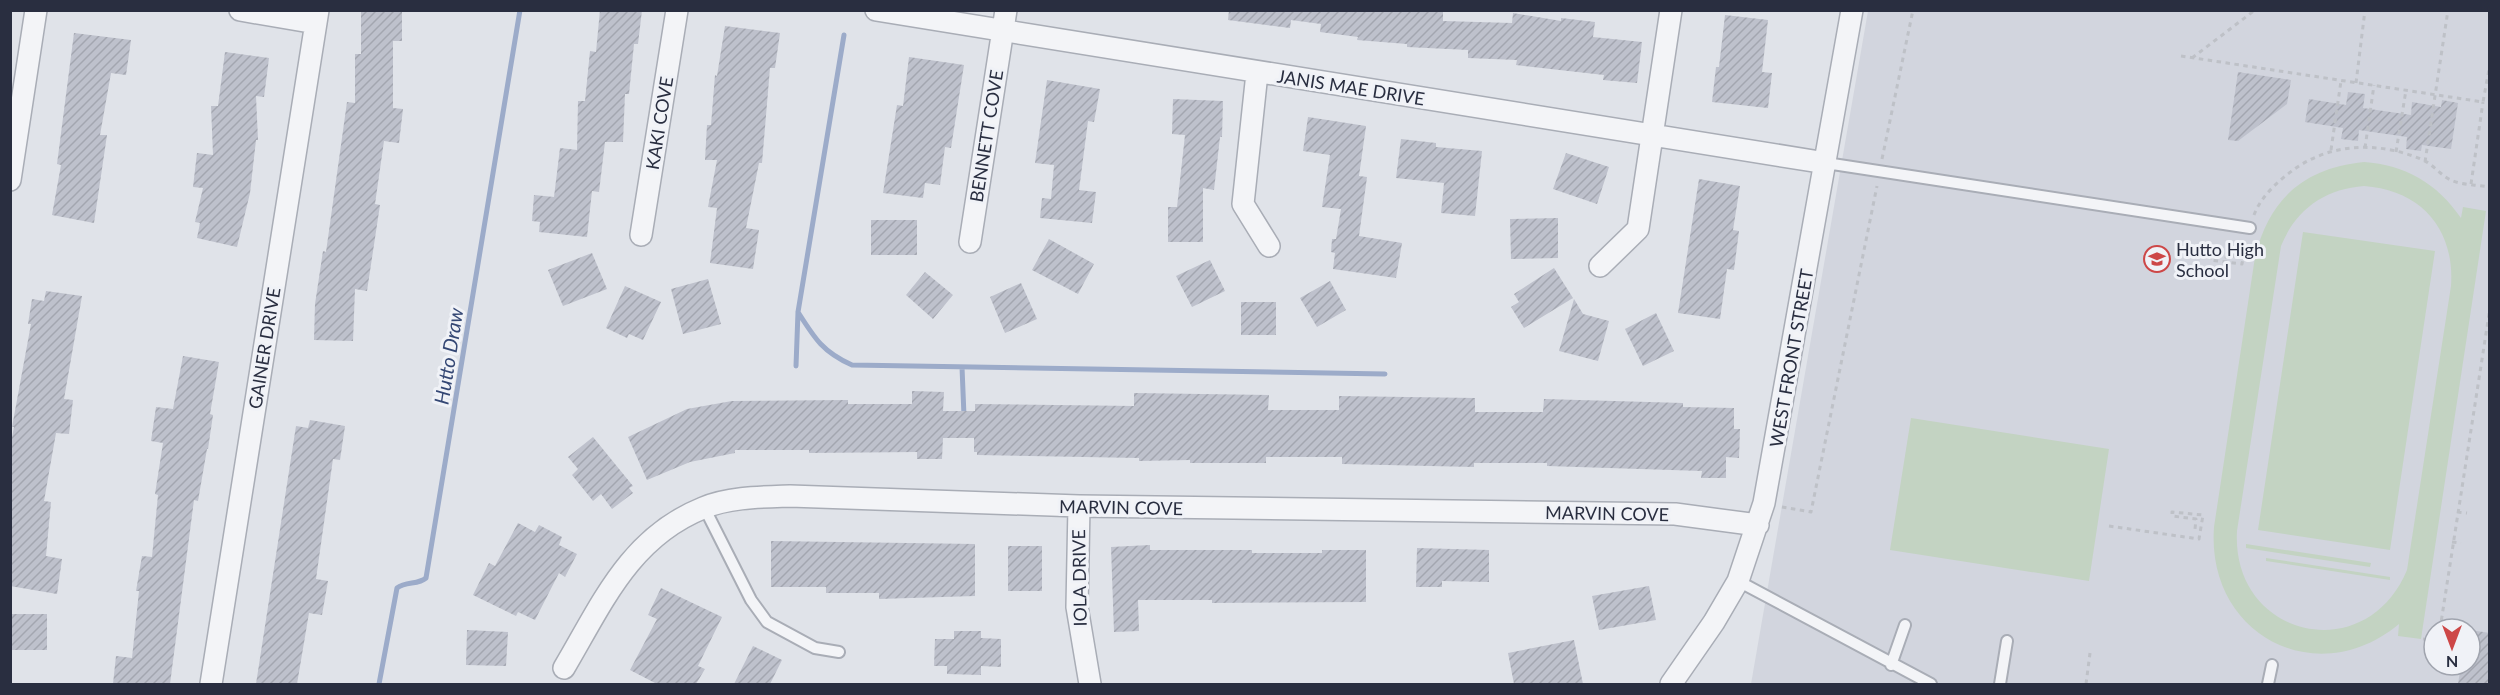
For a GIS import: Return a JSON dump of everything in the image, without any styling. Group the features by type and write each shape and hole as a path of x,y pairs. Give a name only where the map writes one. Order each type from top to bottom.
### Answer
{"street":[{"path":"10,180 36,10"},
{"path":"240,10 317,17"},
{"name":"KAKI COVE","path":"641,235 677,10"},
{"name":"JANIS MAE DRIVE","path":"876,10 1004,21 1257,73 1826,163"},
{"path":"1600,266 1638,229 1671,10"},
{"name":"WEST FRONT STREET","path":"1671,684 1714,622 1738,581 1764,503 1852,10"},
{"name":"GAINER DRIVE","path":"211,684 317,17"},
{"name":"BENNETT COVE","path":"970,242 1004,21"},
{"path":"1257,73 1243,204 1269,246"},
{"name":"MARVIN COVE","path":"564,669 621,570 657,534 704,507 747,498 790,496 1079,506 1675,514 1758,525"},
{"name":"IOLA DRIVE","path":"1079,506 1077,607 1090,684"}],"lane":[{"path":"1826,163 2250,228"},
{"path":"704,507 751,600 767,622 815,648 839,652"},
{"path":"1738,581 1891,665 1931,684"},
{"path":"1891,665 1905,625"},
{"path":"2000,684 2007,641"},
{"path":"2268,684 2272,664"}],"path":[{"path":"1764,503 1811,512 1913,10"},
{"path":"2192,58 2255,10"},
{"path":"2356,83 2365,10"},
{"path":"2426,162 2448,10"},
{"path":"2181,56 2483,102"},
{"path":"2471,184 2490,64"},
{"path":"2331,151 2342,81"},
{"path":"2365,148 2374,86"},
{"path":"2396,152 2406,90"},
{"path":"2250,228 2256,209 2267,193 2284,176 2301,164 2331,151 2348,147 2396,152 2426,162 2453,181 2490,187"},
{"path":"2236,253 2243,253 2242,264 2210,260 2211,255 2234,258 2236,253"},
{"path":"2442,617 2490,308"},
{"path":"2482,350 2490,352"},
{"path":"2109,526 2199,538 2203,515 2172,512 2172,516 2196,519 2195,529 2200,529"},
{"path":"2457,512 2467,513"},
{"path":"2452,542 2460,543"},
{"path":"2086,684 2090,653"}],"shaded area":[{"name":"Hutto High School","path":"1868,11 2489,11 2489,684 1751,684"}],"green space":[{"path":"2364,162 2393,167 2431,186 2461,218 2463,207 2486,211 2424,617 2422,617 2421,639 2398,636 2399,624 2367,644 2334,653 2302,652 2272,642 2247,623 2228,597 2216,565 2214,527 2255,257 2261,237 2280,203 2292,190 2307,179 2324,171","holes":["2364,186 2402,195 2418,204 2440,230 2451,266 2451,286 2407,570 2388,601 2362,621 2334,629 2304,628 2277,616 2255,596 2241,567 2237,531 2281,246 2295,221 2304,212 2314,203 2337,191"]},
{"path":"2303,232 2435,251 2390,550 2258,530"},
{"path":"1911,418 2109,449 2089,581 1890,550"},
{"path":"2246,544 2371,563 2370,567 2246,548"},
{"path":"2266,558 2390,577 2390,580 2266,561"}],"building":[{"path":"361,10 402,10 402,41 393,41 393,108 403,109 399,143 384,141 375,204 380,205 367,291 355,289 353,341 314,340 315,304 323,251 326,252 347,102 355,103 355,54 361,54"},
{"path":"600,10 642,10 638,44 634,44 629,94 625,94 623,142 605,142 599,192 592,191 587,237 539,232 540,222 532,221 534,195 554,197 560,148 577,150 578,101 585,101 590,51 596,52"},
{"path":"1229,10 1443,10 1443,21 1512,23 1513,13 1561,21 1561,18 1595,22 1593,37 1642,42 1637,83 1603,80 1604,75 1516,65 1517,60 1468,58 1468,50 1407,47 1407,44 1357,40 1358,37 1320,32 1321,24 1291,20 1290,28 1228,20"},
{"path":"1725,15 1768,20 1762,72 1772,73 1768,108 1712,102"},
{"path":"725,26 780,33 775,68 770,68 762,163 759,163 746,228 759,230 753,269 710,263 717,208 708,207 717,160 705,160 707,125 711,125 715,75 717,76"},
{"path":"74,33 131,40 126,75 111,73 100,135 107,135 94,223 52,215 61,165 57,164"},
{"path":"225,52 269,58 264,97 256,96 258,140 256,140 250,193 237,247 197,238 200,223 195,222 203,188 193,187 197,153 213,155 211,106 218,106"},
{"path":"909,57 964,65 951,148 945,147 940,185 925,183 923,198 883,193 897,105 903,106"},
{"path":"2238,72 2291,80 2287,104 2238,141 2228,140"},
{"path":"1047,80 1100,89 1094,122 1088,121 1079,190 1096,192 1092,223 1040,218 1042,198 1051,199 1054,165 1035,163"},
{"path":"2348,92 2365,94 2363,108 2411,115 2412,102 2441,107 2442,100 2458,103 2451,149 2422,145 2421,151 2406,149 2407,137 2359,130 2358,141 2341,139 2343,128 2305,122 2309,99 2346,105"},
{"path":"1173,99 1223,101 1222,137 1220,137 1214,190 1203,188 1203,242 1168,242 1168,207 1177,207 1185,135 1172,134"},
{"path":"1308,117 1366,126 1359,176 1367,177 1359,236 1402,243 1396,278 1333,269 1335,253 1331,252 1332,239 1336,239 1341,209 1322,207 1330,155 1303,151"},
{"path":"1401,139 1436,143 1436,147 1482,151 1475,216 1441,213 1444,183 1396,178"},
{"path":"1566,153 1609,167 1597,204 1553,189"},
{"path":"1699,179 1740,186 1733,230 1739,231 1734,270 1727,269 1720,319 1678,313"},
{"path":"1558,218 1558,258 1511,259 1510,219"},
{"path":"871,220 917,220 917,255 871,255"},
{"path":"1049,239 1094,264 1078,294 1032,270"},
{"path":"592,253 607,289 563,306 548,270"},
{"path":"1210,260 1225,291 1192,307 1176,276"},
{"path":"1554,268 1573,298 1524,328 1511,307 1519,302 1514,294"},
{"path":"925,272 953,295 933,319 906,295"},
{"path":"708,279 721,324 683,334 671,289"},
{"path":"1330,281 1346,310 1317,327 1300,298"},
{"path":"1021,283 1037,319 1005,333 990,297"},
{"path":"625,286 661,302 643,340 629,334 627,338 606,328"},
{"path":"46,291 82,296 64,399 73,400 69,434 56,433 44,501 51,502 46,556 62,559 57,594 10,586 10,447 14,427 12,427 31,324 28,324 32,299 44,301"},
{"path":"1574,299 1583,314 1609,321 1598,361 1559,351"},
{"path":"1241,302 1276,302 1276,335 1241,335"},
{"path":"1656,313 1674,351 1643,366 1625,329"},
{"path":"183,356 219,362 210,414 213,415 208,449 198,501 194,500 170,684 113,684 116,656 132,658 139,591 136,591 142,556 152,557 158,495 155,494 163,443 151,441 156,407 173,409"},
{"path":"912,391 944,392 943,411 975,411 975,404 1134,406 1134,393 1269,395 1268,410 1339,410 1339,396 1475,398 1475,412 1543,412 1544,399 1683,403 1683,407 1734,408 1734,429 1740,429 1739,458 1726,457 1726,478 1701,478 1702,471 1547,466 1547,463 1474,463 1474,467 1342,464 1342,457 1266,457 1266,463 1190,463 1190,460 1139,461 1139,458 977,455 977,452 974,452 974,438 943,438 942,459 917,459 917,452 809,453 809,450 735,450 735,453 690,462 647,480 628,437 687,409 732,401 848,400 848,404 912,404"},
{"path":"310,420 345,426 340,460 333,459 316,579 328,581 322,615 309,613 297,684 256,684 296,426 308,428"},
{"path":"593,437 633,486 629,488 633,493 612,509 601,494 593,501 572,475 578,469 568,457"},
{"path":"518,523 535,532 539,525 562,537 559,545 577,554 565,577 559,573 535,620 518,612 516,616 473,595 489,563 495,566"},
{"path":"771,541 975,544 975,596 879,599 879,593 826,593 826,587 771,587"},
{"path":"1150,545 1150,550 1252,550 1252,553 1322,553 1322,550 1366,550 1366,602 1212,603 1212,600 1138,600 1139,631 1114,632 1111,547"},
{"path":"1008,546 1042,546 1042,591 1008,591"},
{"path":"1417,548 1489,550 1489,582 1442,581 1442,587 1416,587"},
{"path":"1649,586 1656,620 1599,630 1592,596"},
{"path":"661,588 722,617 698,666 705,669 696,684 657,684 630,670 657,619 648,615"},
{"path":"10,614 47,614 47,650 10,650"},
{"path":"467,630 508,632 506,666 466,665"},
{"path":"954,631 981,631 981,638 1001,639 1001,667 981,666 981,675 947,674 947,666 934,666 935,639 954,639"},
{"path":"2482,632 2490,633 2490,684 2458,684 2459,677 2482,677"},
{"path":"1574,640 1583,684 1514,684 1508,653"},
{"path":"753,646 782,660 770,684 734,684"}],"waterway":[{"name":"Hutto Draw","path":"379,684 397,588 426,578 520,10"},
{"path":"796,366 798,312 844,35"},
{"path":"798,312 820,344 852,365 1385,374"},
{"path":"962,367 964,416"}],"place":[{"name":"Hutto High School","path":"2157,259"}]}
